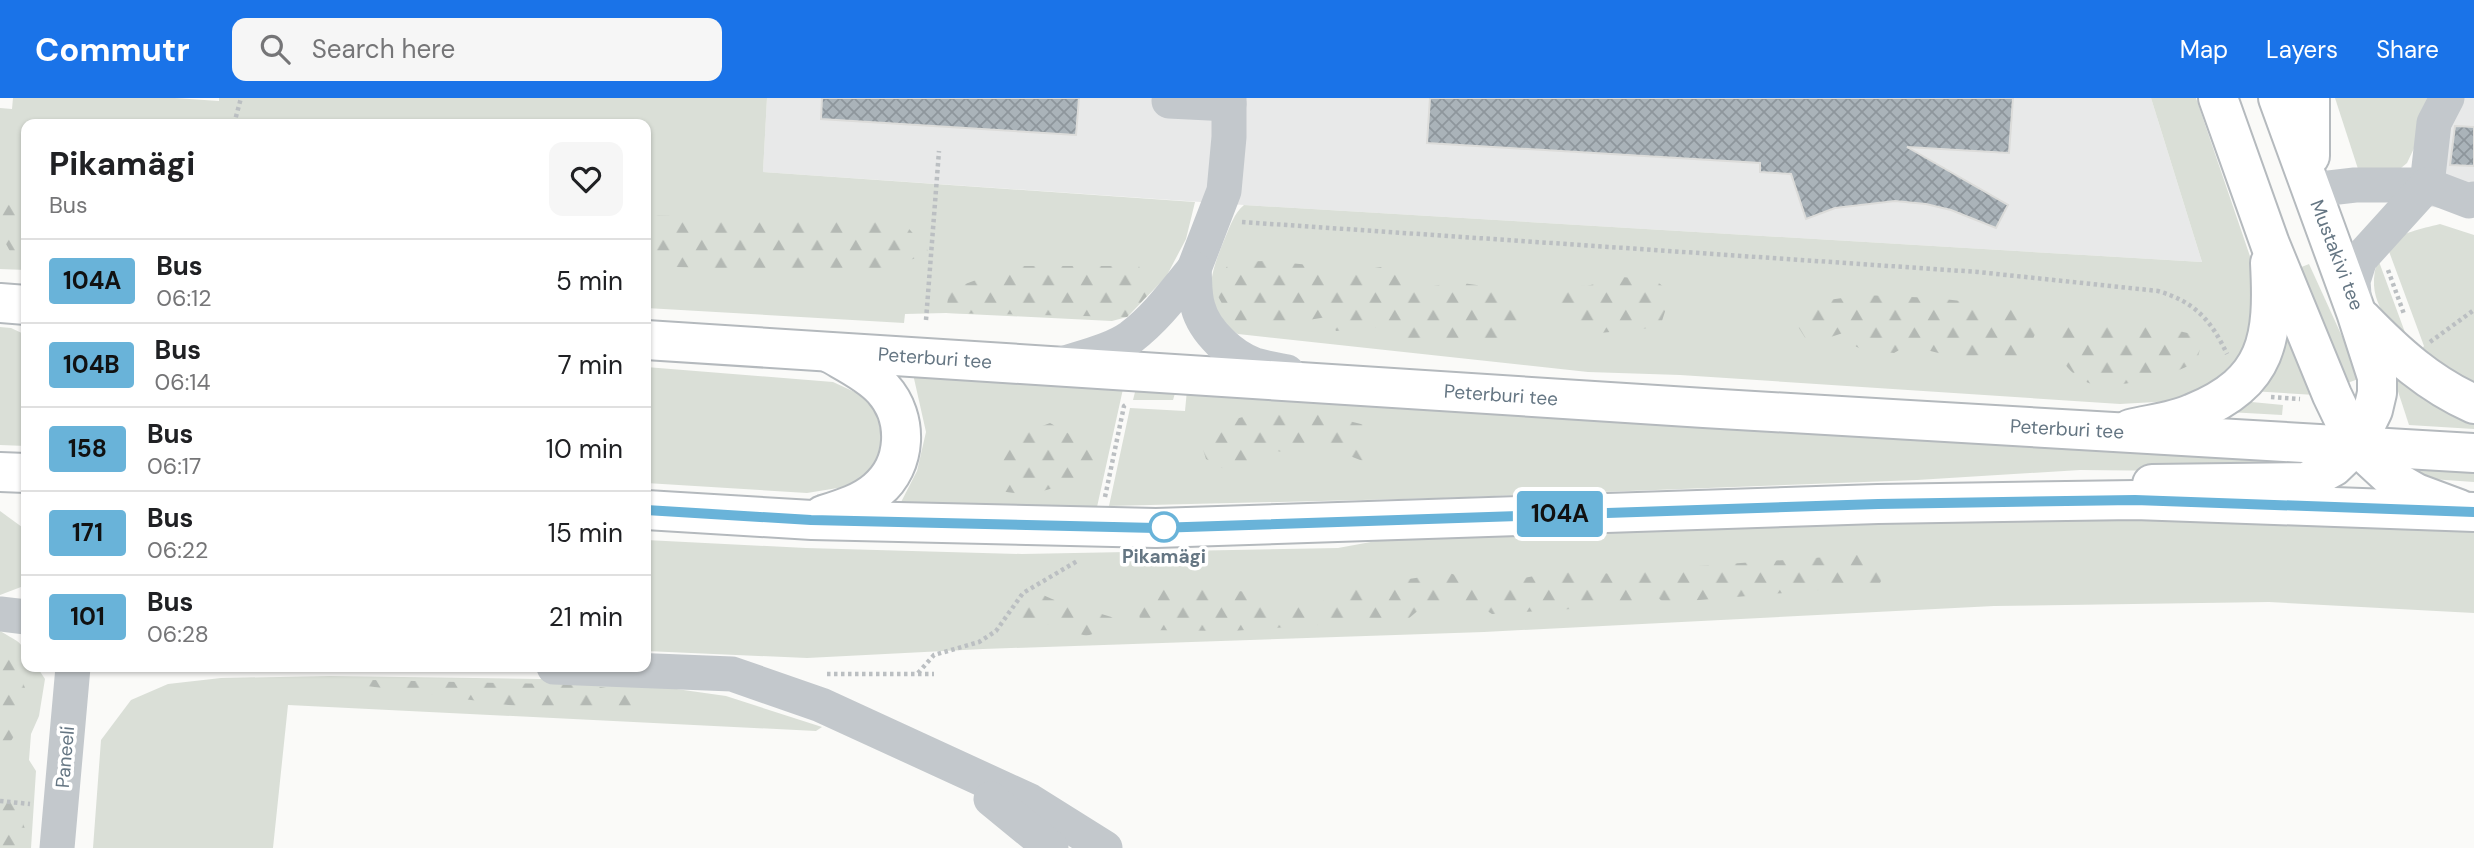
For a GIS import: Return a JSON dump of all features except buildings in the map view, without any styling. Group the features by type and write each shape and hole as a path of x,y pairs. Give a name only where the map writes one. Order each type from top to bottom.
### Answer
{"main road":[{"path":"2218,98 2270,244 2332,395 2356,445 2395,481 2416,493 2471,512"},
{"name":"Mustakivi tee","path":"2278,98 2356,312 2404,361 2454,395 2474,404"},
{"path":"2310,98 2312,190"},
{"path":"2118,432 2191,414 2237,389 2255,370 2267,337 2272,292 2270,244"},
{"path":"0,303 21,305"},
{"path":"1878,504 2030,485 2306,482 2333,467 2356,445 2378,393 2376,377 2356,312"},
{"name":"Peterburi tee","path":"651,340 2474,453"},
{"path":"811,520 858,502 877,490 889,477 899,454 902,433 897,409 882,388 827,351"},
{"path":"0,472 21,473"},
{"path":"651,510 811,520 1156,528 1878,504 2135,500 2471,512"}],"street":[{"path":"2356,312 2353,281 2360,259 2427,185 2434,123 2447,98"},
{"path":"1055,366 1097,354 1130,338 1158,312 1194,269 1224,191 1229,101 1169,100"},
{"path":"2312,190 2355,185 2427,185 2469,201 2474,199"},
{"path":"1194,269 1198,307 1205,324 1234,354 1254,365 1342,384"},
{"path":"0,614 21,616"},
{"path":"651,671 732,674 821,705 1030,801 1105,848"},
{"name":"Paneeli","path":"57,848 73,672"},
{"path":"918,751 1005,809 1051,848"}],"path":[{"path":"236,119 242,98"},
{"path":"926,320 939,151"},
{"path":"1214,220 1978,272 2158,291 2181,298 2200,313 2219,336 2227,355 2227,365"},
{"path":"2424,346 2474,310"},
{"path":"1103,510 1124,406 1128,402 1140,403"},
{"path":"918,673 934,655 979,642 996,631 1023,593 1077,561 1088,558"},
{"path":"826,674 933,674"}],"shaded area":[{"path":"767,98 2151,98 2202,262 1244,205 763,172"},
{"path":"2438,98 2474,98 2474,211 2421,206"}],"green space":[{"path":"13,98 175,98 219,101 219,98 767,98 763,172 1195,202 1186,239 1166,277 1127,317 1112,321 946,313 905,314 904,323 651,308 651,119 21,119 21,270 0,269 0,108 12,109"},
{"path":"2151,98 2196,98 2253,265 2262,306 2238,372 2173,401 2120,404 1680,375 1588,372 1238,334 1225,324 1212,302 1215,265 1233,220 1244,205 2202,262"},
{"path":"2335,98 2434,98 2427,121 2407,163 2401,168 2359,172"},
{"path":"21,195 21,262 16,262 1,235 0,201"},
{"path":"651,215 904,223 930,253 873,273 651,266"},
{"path":"2440,224 2474,235 2474,392 2418,355 2424,346 2387,246 2405,234"},
{"path":"2378,259 2410,346 2380,307 2374,285"},
{"path":"1266,261 1321,266 1344,273 1387,266 1417,289 1455,282 1505,289 1519,322 1506,340 1398,338 1378,327 1336,331 1327,317 1283,324 1233,324 1213,287 1230,262"},
{"path":"2309,264 2361,378 2342,385 2299,268"},
{"path":"1014,266 1139,266 1147,296 1127,317 946,313 949,290"},
{"path":"1620,277 1654,279 1671,293 1660,327 1580,335 1576,323 1551,305 1557,285 1587,286"},
{"path":"1863,295 1935,298 2013,307 2037,330 2022,363 2002,364 1994,353 1951,355 1910,344 1894,353 1863,350 1851,344 1843,333 1809,344 1797,325 1789,320 1801,304"},
{"path":"2284,312 2315,395 2251,391"},
{"path":"2139,322 2192,334 2201,344 2196,360 2178,370 2148,379 2116,385 2095,385 2068,368 2053,338 2069,325 2102,326"},
{"path":"0,327 21,333 21,446 0,445"},
{"path":"651,367 833,382 859,394 872,407 883,428 884,449 875,467 850,486 807,493 651,483"},
{"path":"2405,370 2474,415 2474,429 2409,425 2393,376"},
{"path":"913,374 1123,389 1097,507 899,506 917,471 926,432"},
{"path":"1136,388 1176,390 1173,400 1133,400"},
{"path":"1187,390 2283,457 2282,472 2080,470 1917,480 1443,498 1109,506 1130,408 1185,411"},
{"path":"2241,401 2283,405 2282,415 2228,412"},
{"path":"1300,409 1365,425 1368,463 1329,448 1285,452 1264,450 1235,475 1206,459 1199,437 1228,421 1261,412"},
{"path":"1050,423 1088,444 1102,474 1029,495 999,491 995,461 1014,437"},
{"path":"2402,462 2474,468 2474,482 2417,478"},
{"path":"0,511 21,526 21,587 0,595"},
{"path":"1977,515 2474,528 2474,613 2269,602 1994,606 1484,632 983,649 807,658 651,651 651,540 1022,554 1338,548 1398,537"},
{"path":"1869,554 1884,575 1879,585 1664,603 1652,592 1636,585 1641,570"},
{"path":"1554,572 1631,574 1634,605 1492,614 1476,604 1427,603 1408,619 1231,631 1142,630 1137,604 1145,592 1165,587 1254,592 1283,606 1321,602 1355,587 1449,573 1490,585"},
{"path":"1034,591 1118,619 1116,627 1086,636 1060,627 1019,619 1019,608"},
{"path":"0,631 21,645 21,672 40,672 45,679 39,716 31,734 29,760 36,771 31,848 0,848"},
{"path":"0,646 9,647 27,693 19,729 0,757"},
{"path":"330,676 541,679 641,684 726,696 822,727 816,731 288,705 273,848 93,848 101,740 131,700 168,684 221,678"},
{"path":"372,680 590,685 638,694 642,705 592,712 561,712 367,686"},
{"path":"0,793 17,804 31,848 0,848"}],"bus line":[{"name":"104A","path":"651,510 811,520 1156,528 1878,504 2135,500 2474,512"}],"place":[{"name":"Pikamägi","path":"1164,527"}]}
